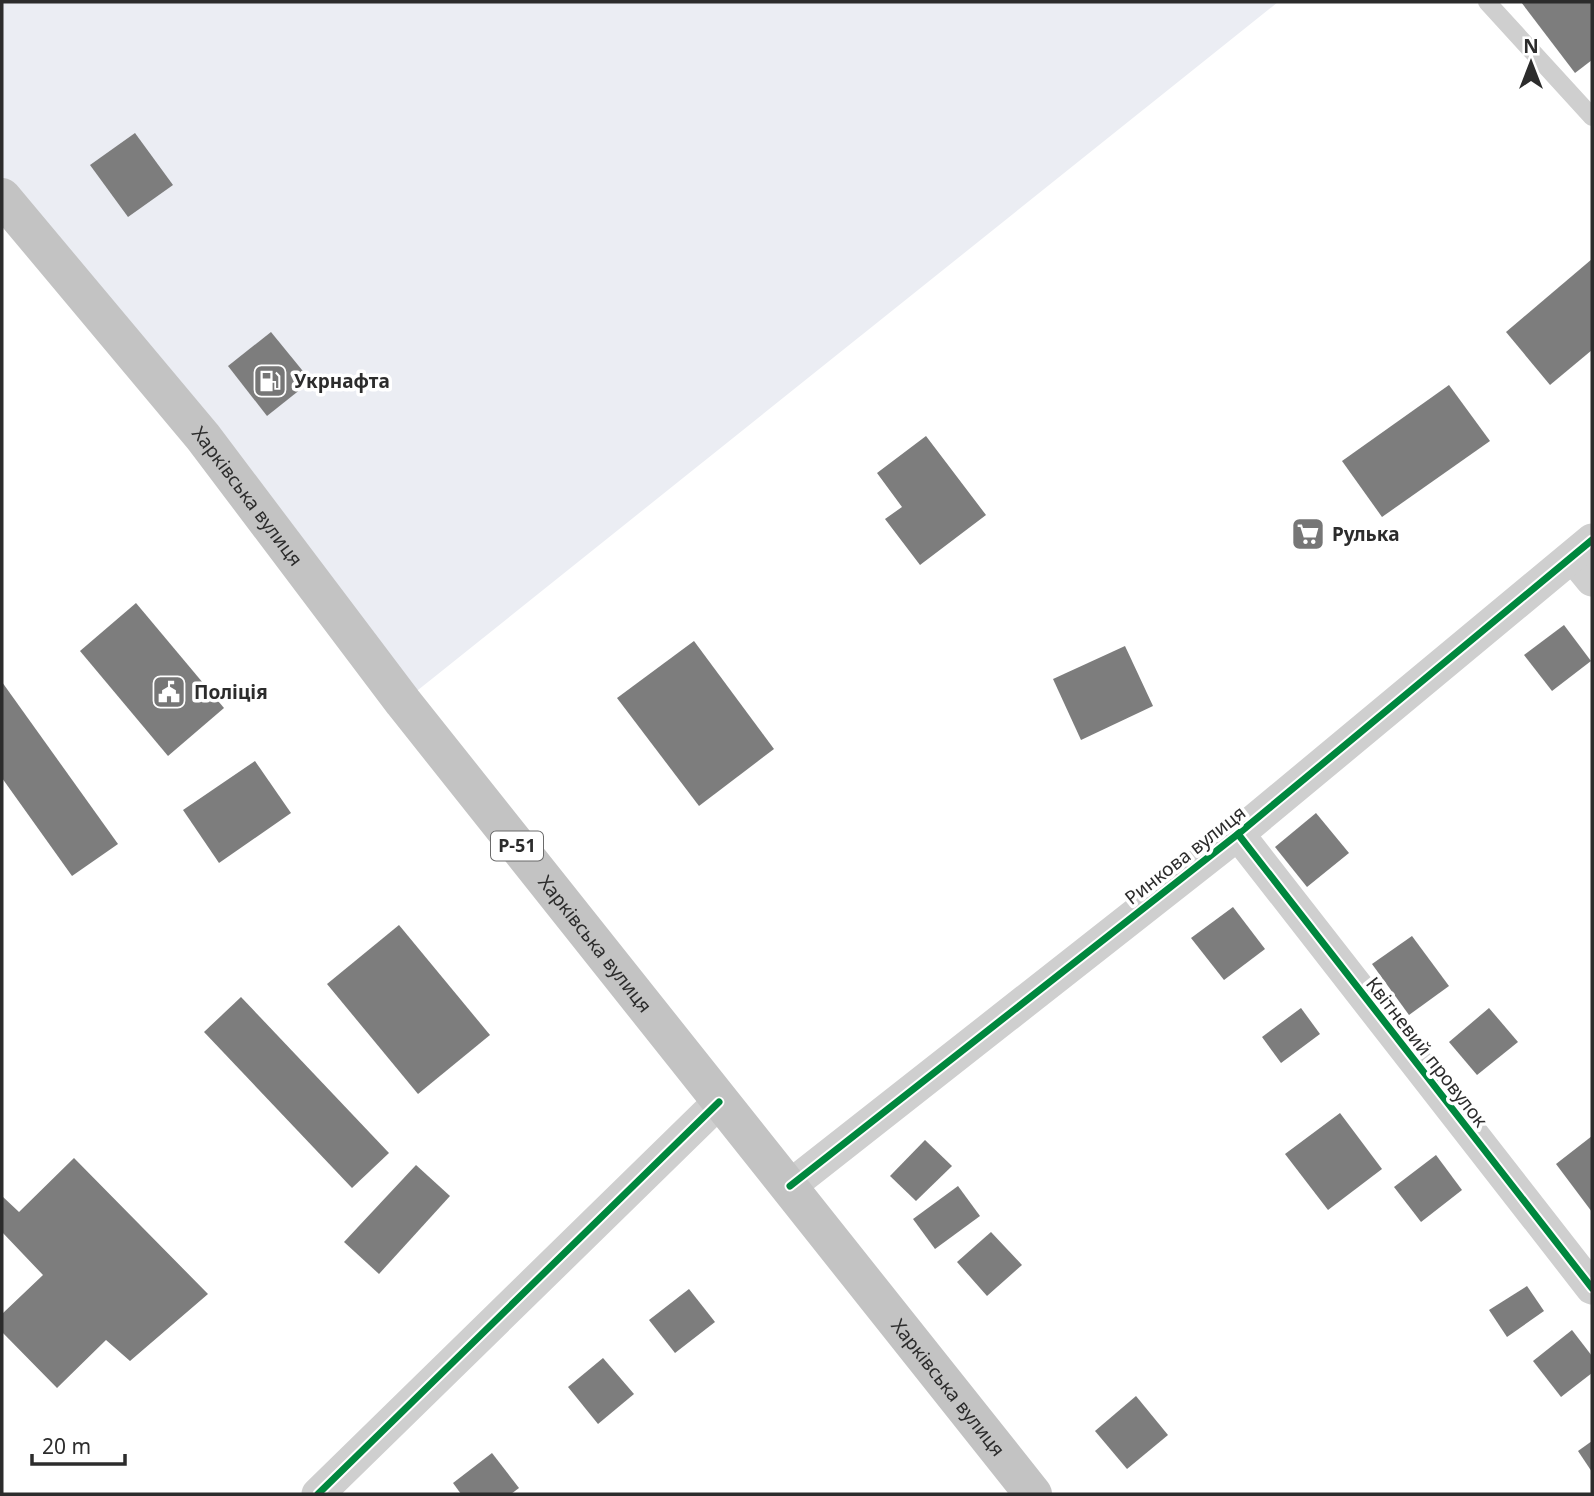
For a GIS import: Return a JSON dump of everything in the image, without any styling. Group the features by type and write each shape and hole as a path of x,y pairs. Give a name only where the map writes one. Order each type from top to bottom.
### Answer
{"main road":[{"name":"Харківська вулиця","path":"2,197 203,437 403,702 1032,1494"}],"street":[{"name":"Ринкова вулиця","path":"790,1186 1586,559"},
{"name":"Квітневий провулок","path":"1238,834 1592,1288"},
{"path":"318,1494 719,1102"}],"lane":[{"path":"1487,2 1592,117"}],"shaded area":[{"path":"2,2 1278,2 403,702 2,197"}],"building":[{"path":"1521,2 1592,2 1592,60 1575,73"},
{"path":"135,133 173,185 128,217 90,165"},
{"path":"1592,259 1592,350 1550,385 1506,332"},
{"path":"271,332 311,381 267,416 228,366"},
{"path":"1449,385 1490,441 1382,517 1342,461"},
{"path":"926,436 986,515 920,565 885,519 902,507 877,473"},
{"path":"136,603 224,708 168,756 80,651"},
{"path":"1564,625 1591,661 1552,691 1524,655"},
{"path":"694,641 774,749 699,806 617,698"},
{"path":"1125,646 1153,706 1081,740 1053,679"},
{"path":"2,682 118,844 72,876 2,778"},
{"path":"255,761 291,813 219,863 183,810"},
{"path":"1316,813 1349,853 1307,887 1275,847"},
{"path":"1233,907 1265,949 1224,980 1191,938"},
{"path":"399,925 490,1035 418,1094 327,984"},
{"path":"1412,936 1449,986 1409,1015 1372,964"},
{"path":"241,997 389,1153 352,1188 204,1032"},
{"path":"1301,1008 1320,1034 1281,1063 1262,1037"},
{"path":"1489,1008 1518,1042 1477,1075 1449,1042"},
{"path":"1340,1113 1382,1169 1328,1210 1285,1154"},
{"path":"1592,1136 1592,1212 1556,1164"},
{"path":"925,1140 952,1166 916,1201 890,1176"},
{"path":"1436,1155 1462,1190 1421,1222 1394,1187"},
{"path":"74,1158 208,1294 130,1361 106,1340 57,1388 2,1332 2,1314 43,1275 2,1232 2,1196 19,1212"},
{"path":"416,1165 450,1196 379,1274 344,1242"},
{"path":"958,1186 980,1216 935,1249 913,1219"},
{"path":"991,1232 1022,1265 987,1296 957,1262"},
{"path":"1527,1286 1544,1311 1507,1337 1489,1310"},
{"path":"689,1289 715,1322 675,1353 649,1320"},
{"path":"1572,1330 1592,1356 1592,1373 1561,1397 1533,1361"},
{"path":"603,1358 634,1394 598,1424 568,1387"},
{"path":"1136,1396 1168,1435 1127,1469 1095,1431"},
{"path":"1592,1441 1592,1472 1578,1451"},
{"path":"492,1453 519,1488 511,1494 461,1494 453,1483"}],"cycle path":[{"path":"790,1186 1238,834 1592,540"},
{"path":"1238,834 1592,1288"},
{"path":"318,1494 719,1102"}],"place":[{"name":"Укрнафта","path":"270,381"},
{"name":"Рулька","path":"1308,534"},
{"name":"Поліція","path":"169,692"}]}
